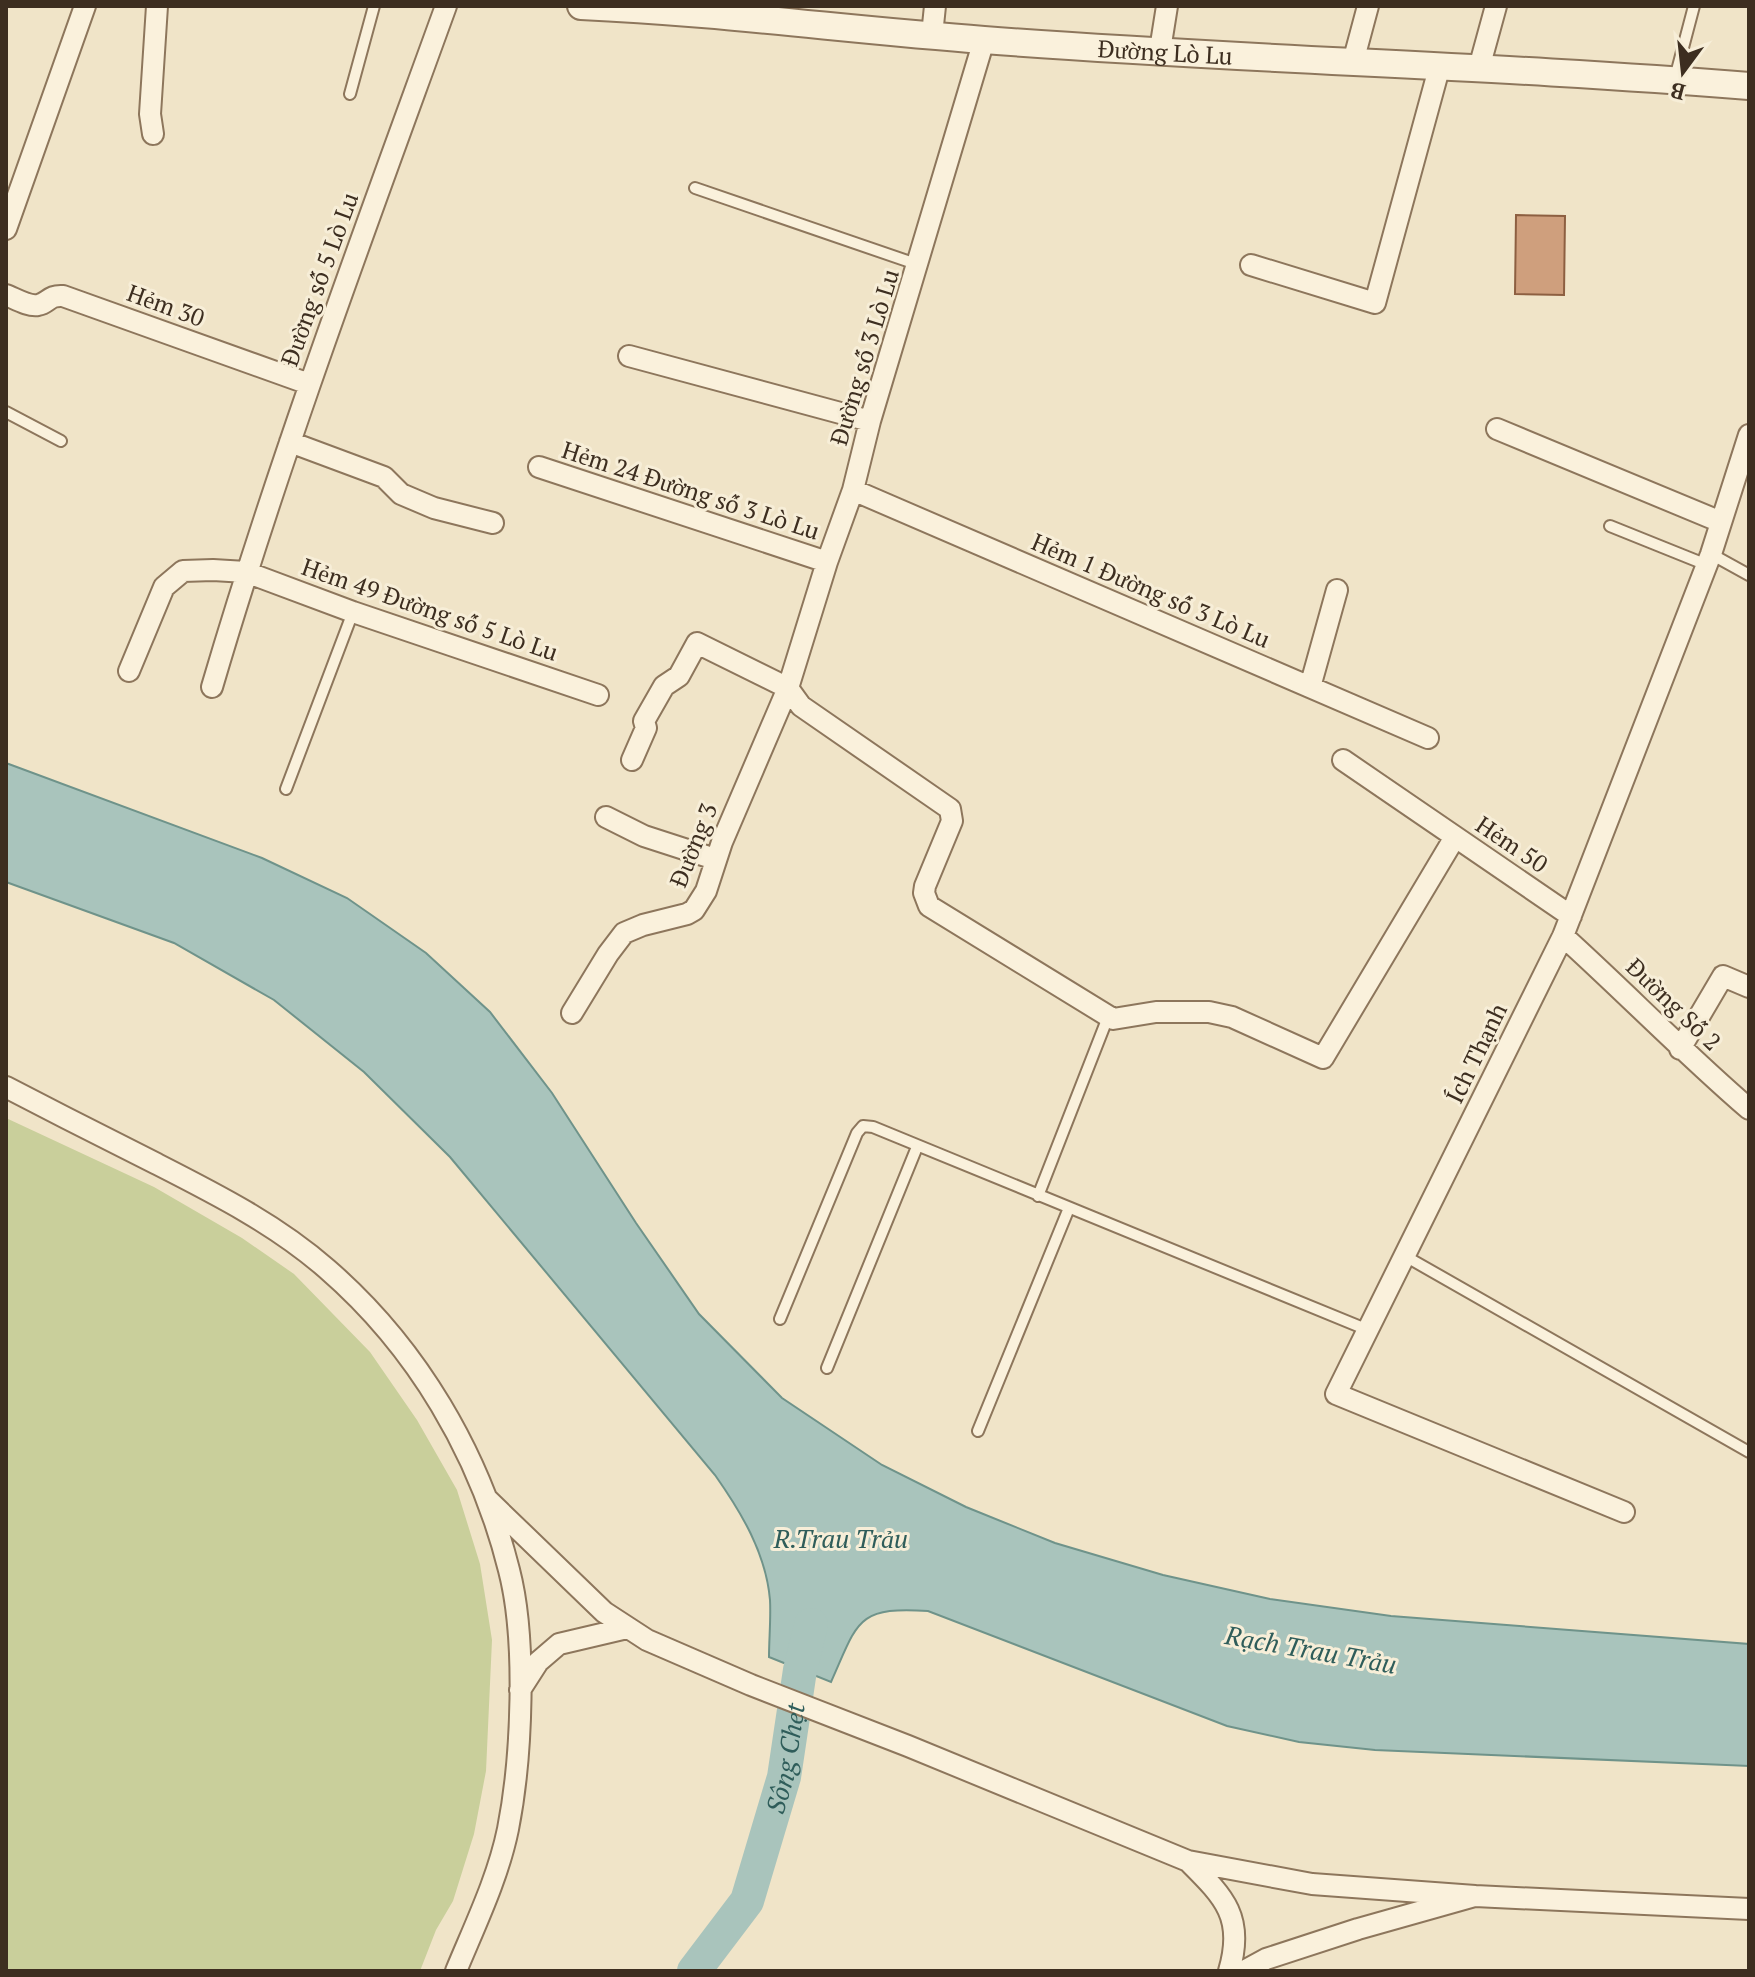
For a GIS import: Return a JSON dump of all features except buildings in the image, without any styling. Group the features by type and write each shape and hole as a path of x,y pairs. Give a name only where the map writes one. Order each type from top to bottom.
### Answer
{"street":[{"path":"6,229 10,207 85,6"},
{"path":"153,134 150,114 157,6"},
{"name":"Đường số 5 Lò Lu","path":"212,687 246,572 309,384 446,6"},
{"name":"Đường Lò Lu","path":"581,6 813,15 932,35 984,40 1440,65 1749,86"},
{"path":"932,35 935,6"},
{"path":"1160,50 1167,6"},
{"path":"1353,62 1368,6"},
{"path":"1479,68 1496,6"},
{"name":"Đường số 3 Lò Lu","path":"788,688 853,490 870,421 984,40"},
{"path":"1251,265 1375,303 1440,65"},
{"name":"Hẻm 30","path":"6,295 34,305 63,296 309,384"},
{"path":"629,356 870,421"},
{"path":"1497,429 1721,522"},
{"name":"Ích Thạnh","path":"1624,1512 1336,1394 1563,936 1709,560 1749,435"},
{"path":"290,442 384,477 401,494 423,503 493,523"},
{"name":"Hẻm 24 Đường số 3 Lò Lu","path":"539,467 827,562"},
{"name":"Hẻm 1 Đường số 3 Lò Lu","path":"853,490 1428,738"},
{"name":"Hẻm 49 Đường số 5 Lò Lu","path":"129,671 160,594 169,581 188,570 246,572 353,612 598,695"},
{"path":"1310,687 1337,590"},
{"path":"632,760 646,728 644,721 664,686 679,676 697,643 788,688 801,706 950,809 952,821 925,886 929,906 1108,1017 1118,1019 1156,1012 1219,1014 1323,1058 1455,837"},
{"name":"Đường 3","path":"572,1013 624,933 694,910 706,891 715,859 788,688"},
{"name":"Hẻm 50","path":"1343,760 1571,916"},
{"path":"606,817 664,844 715,859"},
{"name":"Đường Số 2","path":"1563,936 1653,1018 1680,1049 1749,1109"},
{"path":"1680,1049 1723,976 1749,987"},
{"path":"6,1087 234,1203 325,1267 367,1306 443,1405 485,1498 510,1572 517,1622 520,1690 515,1784 507,1832 491,1883 456,1971"},
{"path":"485,1498 604,1612 647,1640 1188,1861 1312,1884 1475,1896 1749,1909"},
{"path":"520,1690 538,1662 559,1644 627,1628"},
{"path":"1188,1861 1223,1895 1234,1928 1234,1953 1229,1971"},
{"path":"1244,1971 1266,1959 1358,1929 1475,1896"}],"lane":[{"path":"350,94 374,6"},
{"path":"1675,80 1694,6"},
{"path":"695,188 919,265"},
{"path":"6,412 61,441"},
{"path":"1610,526 1749,575"},
{"path":"286,789 353,612"},
{"path":"1038,1196 1108,1017"},
{"path":"780,1319 860,1128 873,1127 1368,1330"},
{"path":"827,1368 917,1147"},
{"path":"978,1431 1069,1208"},
{"path":"1405,1256 1749,1452"}],"green space":[{"path":"6,1118 154,1187 242,1238 294,1274 370,1352 417,1420 457,1490 480,1564 492,1640 486,1771 474,1834 453,1901 436,1930 420,1971 6,1971"}],"water":[{"name":"R.Trau Trảu","path":"6,763 262,858 347,898 426,953 490,1012 552,1093 699,1314 782,1398 882,1465 966,1507 1055,1543 1163,1575 1270,1599 1391,1616 1749,1644 1749,1766 1375,1750 1299,1742 1227,1726 928,1611 886,1612 873,1615 863,1622 847,1645 831,1682 769,1657 768,1583 758,1550 734,1504 715,1475 450,1157 364,1072 274,1000 174,943 6,882"}],"waterway":[{"name":"Sông Chẹt","path":"694,1971 747,1901 784,1777 800,1670 811,1625"}],"water label":[{"name":"Rạch Trau Trảu","path":"1311,1649"}]}
